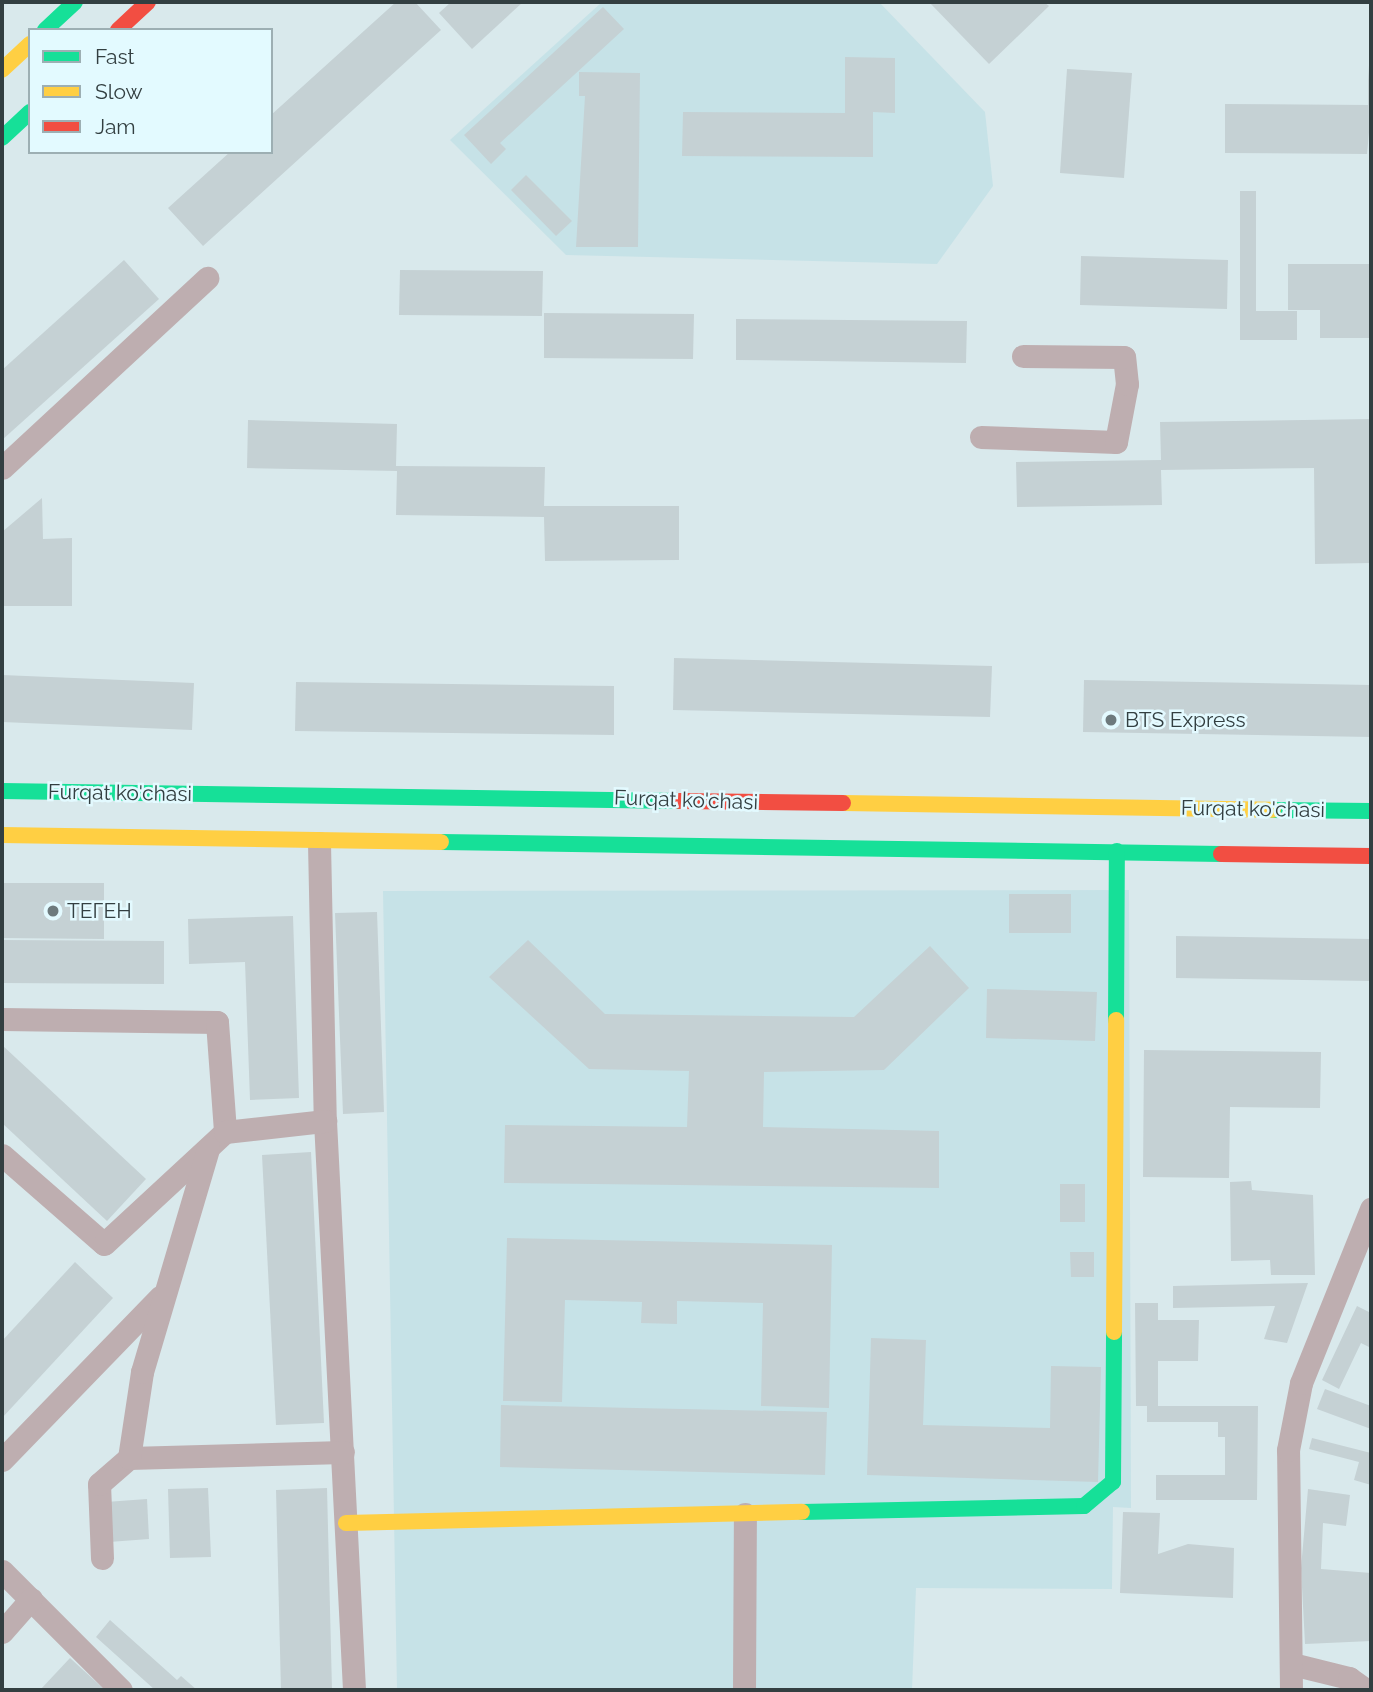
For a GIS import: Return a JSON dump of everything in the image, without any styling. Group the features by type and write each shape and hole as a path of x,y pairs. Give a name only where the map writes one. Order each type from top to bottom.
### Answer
{"main road":[{"path":"47,28 75,2"},
{"path":"120,28 148,2"},
{"path":"2,70 28,46"},
{"path":"2,138 28,114"},
{"name":"Furqat ko'chasi","path":"2,791 1371,811"},
{"name":"Furqat ko'chasi","path":"2,835 319,842 1371,856"},
{"path":"346,1523 1084,1506 1113,1482 1117,851"}],"street":[{"path":"2,468 207,278"},
{"path":"981,437 1115,442 1127,384 1124,357 1023,356"},
{"path":"319,842 325,1121 354,1690"},
{"path":"2,1019 217,1022 225,1132"},
{"path":"2,1155 104,1244 225,1132 325,1121"},
{"path":"129,1458 142,1372 163,1293 208,1149"},
{"path":"1291,1690 1288,1450 1301,1383 1371,1209"},
{"path":"2,1460 163,1293"},
{"path":"102,1558 99,1484 129,1458 343,1452"},
{"path":"744,1690 745,1514"},
{"path":"2,1572 121,1690"},
{"path":"2,1632 31,1600"},
{"path":"1292,1664 1349,1678 1366,1690"}],"shaded area":[{"path":"602,2 879,2 985,112 993,186 937,264 566,255 450,140"},
{"path":"1129,890 1131,1508 1113,1507 1112,1589 916,1588 912,1690 397,1690 383,891"}],"building":[{"path":"396,2 415,2 441,30 203,246 168,208 228,154 273,154 273,113"},
{"path":"451,2 523,2 472,49 439,13"},
{"path":"929,2 1044,2 1049,6 989,64"},
{"path":"603,7 624,29 500,143 506,149 491,164 464,135"},
{"path":"845,57 895,58 895,113 873,112 873,157 682,156 683,112 845,113"},
{"path":"1368,65 1371,111 1367,154 1225,153 1225,104 1368,105"},
{"path":"1067,69 1132,73 1124,178 1060,173"},
{"path":"579,72 640,73 638,247 576,247 585,96 579,96"},
{"path":"526,175 572,221 556,236 511,190"},
{"path":"1240,191 1256,191 1256,311 1297,311 1297,340 1240,340"},
{"path":"1081,256 1228,260 1227,309 1080,305"},
{"path":"124,260 159,299 2,440 2,370"},
{"path":"1288,264 1371,264 1371,338 1320,338 1320,310 1288,310"},
{"path":"400,270 543,271 542,316 399,315"},
{"path":"544,313 694,314 693,359 544,358"},
{"path":"736,319 967,321 966,363 736,360"},
{"path":"1371,419 1371,563 1315,564 1314,468 1161,470 1162,505 1017,507 1016,462 1161,460 1160,422"},
{"path":"248,420 397,424 396,466 545,467 544,506 679,506 679,560 545,561 544,517 396,515 397,471 247,468"},
{"path":"42,498 43,539 72,538 72,606 4,606 2,532"},
{"path":"674,658 992,666 990,717 673,710"},
{"path":"2,675 194,683 192,730 2,722"},
{"path":"1084,680 1371,685 1371,737 1083,732"},
{"path":"296,682 614,686 614,735 295,731"},
{"name":"ТЕГЕН","path":"2,883 104,883 104,939 2,938"},
{"path":"1009,894 1071,894 1071,933 1009,933"},
{"path":"377,912 384,1112 343,1114 335,913"},
{"path":"293,916 299,1098 250,1100 245,962 189,964 188,919"},
{"path":"1176,936 1371,939 1371,981 1176,978"},
{"path":"2,940 164,941 164,984 2,983"},
{"path":"528,940 605,1014 854,1017 930,946 969,988 884,1070 764,1072 763,1127 939,1131 939,1188 504,1183 505,1125 687,1127 689,1071 589,1069 489,977"},
{"path":"987,989 1097,992 1095,1041 986,1038"},
{"path":"2,1045 146,1179 107,1221 2,1123"},
{"path":"1144,1050 1321,1052 1320,1108 1230,1107 1229,1178 1143,1177"},
{"path":"311,1152 324,1423 276,1425 262,1155"},
{"path":"1251,1181 1252,1190 1313,1195 1315,1275 1271,1275 1270,1260 1231,1261 1230,1182"},
{"path":"1060,1184 1085,1184 1085,1222 1060,1222"},
{"path":"507,1238 832,1245 829,1408 761,1406 763,1303 677,1301 677,1324 641,1323 642,1302 565,1300 562,1402 503,1401"},
{"path":"1070,1252 1094,1252 1094,1277 1071,1277"},
{"path":"75,1262 113,1298 2,1418 2,1341"},
{"path":"1308,1283 1287,1343 1264,1339 1275,1306 1173,1308 1173,1286"},
{"path":"1135,1303 1158,1303 1158,1320 1199,1320 1198,1361 1158,1361 1158,1406 1258,1406 1257,1500 1156,1500 1156,1475 1225,1475 1225,1437 1218,1437 1218,1422 1147,1422 1147,1406 1136,1406"},
{"path":"1357,1306 1371,1313 1371,1348 1361,1343 1339,1389 1322,1380"},
{"path":"871,1338 926,1340 923,1425 1050,1428 1051,1366 1101,1367 1098,1482 867,1475"},
{"path":"1325,1389 1371,1406 1371,1429 1317,1409"},
{"path":"501,1405 827,1412 825,1475 500,1467"},
{"path":"1312,1438 1371,1453 1371,1485 1354,1480 1359,1462 1309,1449"},
{"path":"208,1488 211,1557 170,1558 168,1489"},
{"path":"327,1488 332,1690 281,1690 276,1490"},
{"path":"1308,1489 1350,1495 1346,1526 1323,1523 1321,1569 1371,1573 1371,1641 1305,1644 1301,1568"},
{"path":"147,1499 149,1539 109,1542 106,1502"},
{"path":"1123,1512 1160,1513 1158,1554 1188,1544 1234,1548 1233,1598 1120,1593"},
{"path":"110,1620 177,1680 181,1676 197,1690 155,1690 96,1637"},
{"path":"70,1658 105,1690 40,1690"}],"traffic: fast":[{"path":"47,28 75,2"},
{"path":"2,138 28,114"},
{"path":"2,791 679,801"},
{"path":"1273,810 1371,811"},
{"path":"441,842 1221,854"},
{"path":"1116,1020 1117,851"},
{"path":"802,1512 1084,1506 1113,1482 1114,1332"}],"traffic: slow":[{"path":"2,70 28,46"},
{"path":"843,803 1273,810"},
{"path":"2,835 441,842"},
{"path":"1114,1332 1116,1020"},
{"path":"346,1523 802,1512"}],"traffic: jam":[{"path":"120,28 148,2"},
{"path":"679,801 843,803"},
{"path":"1221,854 1371,856"}],"place":[{"name":"BTS Express","path":"1111,720"},
{"name":"ТЕГЕН","path":"53,911"}]}
